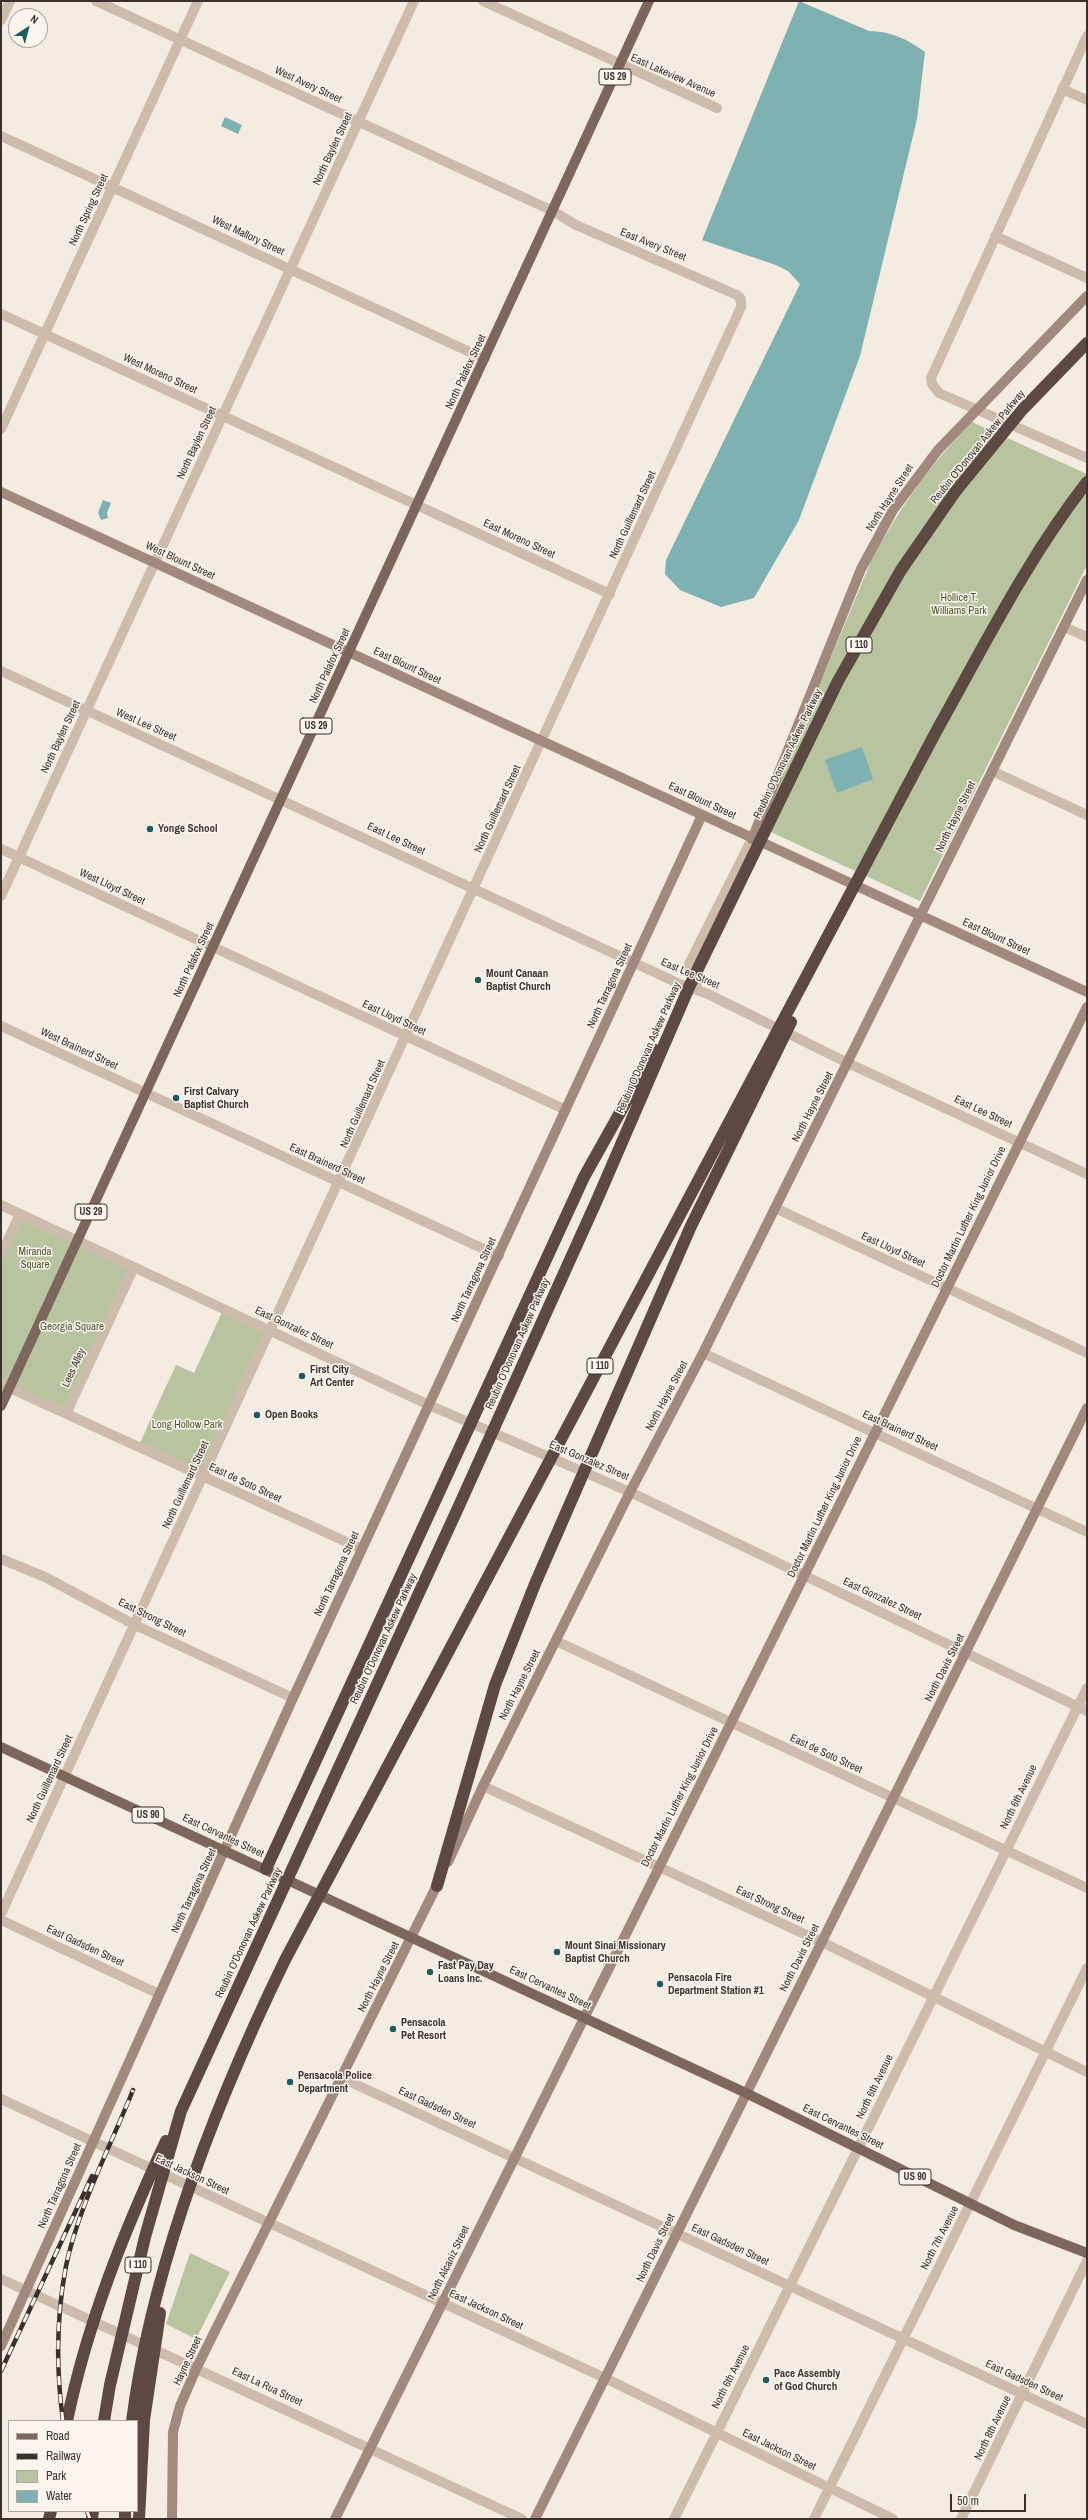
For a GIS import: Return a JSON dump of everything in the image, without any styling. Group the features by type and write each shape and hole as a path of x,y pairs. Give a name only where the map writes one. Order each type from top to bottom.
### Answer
{"highway":[{"name":"Reubin O'Donovan Askew Parkway","path":"104,2420 110,2385 145,2237 181,2111 458,1508 597,1200 690,986 838,681 901,570 960,486 1022,410 1087,343"},
{"name":"I 110","path":"164,2274 193,2181 221,2103 250,2032 284,1960 938,728 1029,565 1062,514 1087,482"},
{"path":"437,1886 495,1685 535,1584 673,1265 712,1181 783,1041 818,955"},
{"path":"266,1869 584,1177 690,986"},
{"path":"67,2420 91,2331 123,2236 181,2111"},
{"path":"132,2420 145,2350 164,2274"},
{"path":"138,2519 144,2420 158,2330 164,2274"}],"main road":[{"name":"North Palafox Street","path":"1,1406 5,1386 78,1240 650,1"},
{"name":"East Cervantes Street","path":"1,1747 585,2017 746,2093 1014,2225 1087,2253"}],"street":[{"path":"1,20 10,1"},
{"name":"West Avery Street","path":"96,1 553,211"},
{"name":"North Spring Street","path":"1,429 198,1"},
{"name":"North Baylen Street","path":"1,896 414,1"},
{"name":"East Lakeview Avenue","path":"483,1 620,65 717,108"},
{"path":"1087,36 932,372 932,384 939,393 1087,458"},
{"path":"1062,89 1087,100"},
{"name":"West Mallory Street","path":"1,136 485,359"},
{"name":"East Avery Street","path":"553,211 576,225 737,295 741,302"},
{"path":"995,236 1087,278"},
{"name":"North Hayne Street","path":"708,994 691,977 688,969 689,964 752,839 861,569 876,539 914,479 976,409 1087,296"},
{"name":"North Guillemard Street","path":"1,1914 407,1037 742,307 741,302"},
{"name":"West Moreno Street","path":"1,314 418,505"},
{"name":"West Blount Street","path":"1,492 350,652"},
{"name":"East Moreno Street","path":"418,505 610,594"},
{"name":"North Hayne Street","path":"270,2224 437,1886 483,1786 630,1492 703,1353 1087,580"},
{"path":"1064,627 1087,637"},
{"name":"East Blount Street","path":"350,652 752,839 1087,992"},
{"name":"West Lee Street","path":"1,671 282,800"},
{"path":"992,770 1087,815"},
{"name":"East Lee Street","path":"282,800 680,984 708,994 848,1063 1087,1174"},
{"name":"North Tarragona Street","path":"1,2346 293,1698 702,815"},
{"name":"West Lloyd Street","path":"1,849 213,947"},
{"name":"East Lloyd Street","path":"213,947 566,1110"},
{"name":"Doctor Martin Luther King Junior Drive","path":"585,2017 658,1866 731,1723 1087,1007"},
{"name":"West Brainerd Street","path":"1,1026 146,1093"},
{"name":"East Brainerd Street","path":"146,1093 499,1256"},
{"name":"East Gonzalez Street","path":"1,1205 271,1330 428,1405 630,1492 1082,1709"},
{"name":"East Lloyd Street","path":"775,1208 1087,1353"},
{"path":"1,1255 20,1214"},
{"name":"Lees Alley","path":"66,1414 134,1267"},
{"name":"East Brainerd Street","path":"703,1353 1087,1532"},
{"name":"East de Soto Street","path":"5,1386 362,1549"},
{"name":"North Davis Street","path":"535,2519 1087,1408"},
{"name":"East Strong Street","path":"1,1559 45,1576 135,1624 293,1698"},
{"name":"East de Soto Street","path":"556,1641 1087,1888"},
{"name":"North 6th Avenue","path":"674,2519 1006,1851 1082,1709 1087,1688"},
{"name":"East Strong Street","path":"483,1786 822,1942 1087,2072"},
{"name":"East Gadsden Street","path":"1,1920 159,1994"},
{"name":"North 7th Avenue","path":"814,2519 1087,1968"},
{"name":"North Alcaniz Street","path":"335,2519 585,2017"},
{"name":"East Gadsden Street","path":"342,2078 1087,2424"},
{"name":"East Jackson Street","path":"1,2099 605,2378 893,2519"},
{"name":"Hayne Street","path":"172,2519 173,2432 180,2406 197,2368 270,2224"},
{"name":"North 8th Avenue","path":"961,2519 1087,2261"},
{"name":"East La Rua Street","path":"1,2279 522,2519"}],"green space":[{"name":"Hollice T. Williams Park","path":"972,422 1087,474 1087,565 920,901 760,827 872,559 917,487 943,454"},
{"path":"20,1214 134,1267 66,1414 1,1384 1,1255"},
{"name":"Long Hollow Park","path":"224,1308 271,1330 203,1477 138,1447 176,1365 194,1373"},
{"path":"190,2253 230,2272 196,2339 166,2324"}],"water":[{"path":"799,1 869,31 892,34 925,52 917,119 860,356 799,520 754,598 721,607 680,590 665,574 666,560 800,284 788,271 776,265 702,240"},
{"path":"225,117 242,125 238,134 221,126"},
{"path":"103,500 111,503 107,513 108,518 101,520 98,513"},
{"path":"862,747 873,779 837,793 825,760"}],"railway":[{"path":"63,2420 59,2382 58,2344 60,2305 66,2266 78,2222 133,2090"},
{"path":"1,2371 92,2176"},
{"path":"87,2512 90,2519"}],"place":[{"name":"Yonge School","path":"150,829"},
{"name":"Mount Canaan Baptist Church","path":"478,980"},
{"name":"First Calvary Baptist Church","path":"176,1098"},
{"name":"First City Art Center","path":"302,1376"},
{"name":"Open Books","path":"257,1415"},
{"name":"Mount Sinai Missionary Baptist Church","path":"557,1952"},
{"name":"Fast Pay Day Loans Inc.","path":"430,1972"},
{"name":"Pensacola Fire Department Station #1","path":"660,1984"},
{"name":"Pensacola Pet Resort","path":"393,2029"},
{"name":"Pensacola Police Department","path":"290,2082"},
{"name":"Pace Assembly of God Church","path":"766,2380"}],"park label":[{"name":"Miranda Square","path":"35,1258"},
{"name":"Georgia Square","path":"72,1327"}]}
